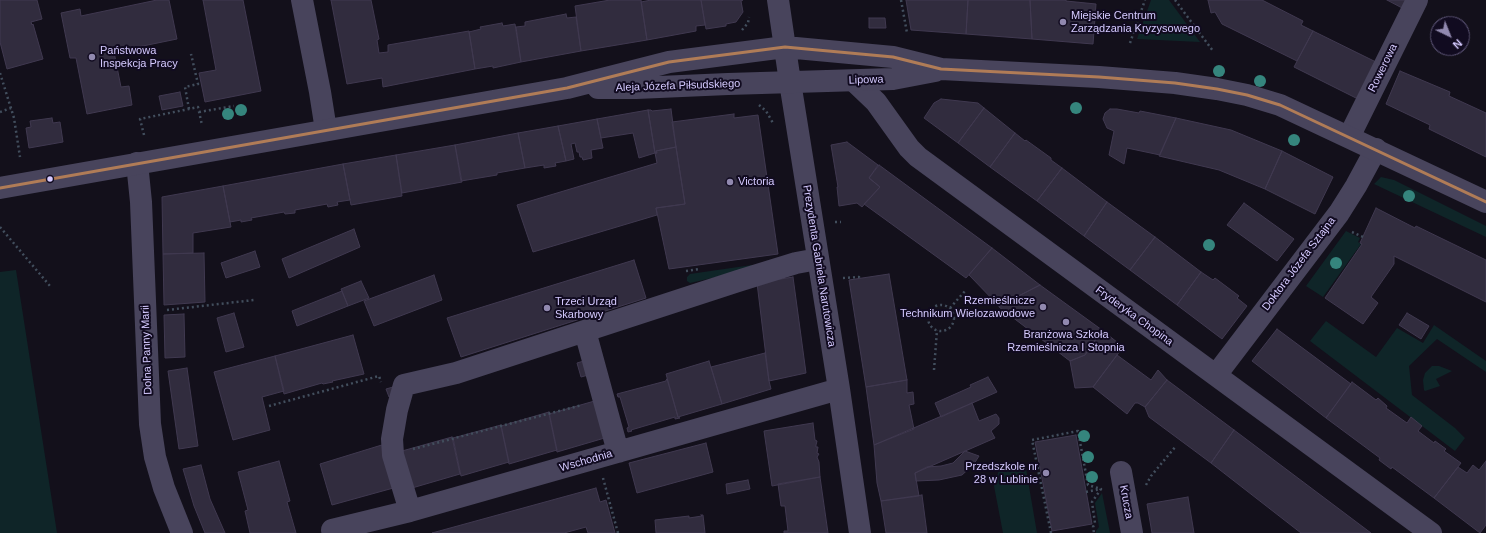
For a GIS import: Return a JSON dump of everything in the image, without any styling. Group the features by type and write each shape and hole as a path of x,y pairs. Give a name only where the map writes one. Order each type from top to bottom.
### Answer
{"street":[{"path":"302,0 326,130"},
{"name":"Prezydenta Gabriela Narutowicza","path":"778,0 860,533"},
{"name":"Rowerowa","path":"1349,137 1417,0"},
{"name":"Aleja Józefa Piłsudskiego","path":"0,188 567,88 669,62 785,47"},
{"name":"Lipowa","path":"785,47 893,57 941,69 1100,77 1175,83 1247,95 1280,105 1486,202"},
{"name":"Lipowa","path":"790,82 893,79 941,69"},
{"name":"Fryderyka Chopina","path":"854,81 876,102 909,148 918,157 1431,533"},
{"name":"Aleja Józefa Piłsudskiego","path":"567,88 636,88 790,82"},
{"name":"Doktora Józefa Sztajna","path":"1216,375 1339,213 1376,150"},
{"name":"Dolna Panny Marii","path":"137,163 141,202 150,424 155,457 164,488 182,533"},
{"path":"410,511 393,455 392,439 396,410 404,385 456,373 670,302 796,263 818,259"},
{"path":"585,331 618,452"},
{"name":"Wschodnia","path":"332,530 386,525 410,511 839,389"},
{"name":"Krucza","path":"1121,472 1132,533"}],"path":[{"path":"901,0 907,33"},
{"path":"1130,43 1146,0"},
{"path":"1175,0 1213,51"},
{"path":"739,32 748,23 749,17"},
{"path":"189,109 185,87 198,84 191,54"},
{"path":"0,73 14,118 20,157"},
{"path":"755,104 759,105 766,111 774,127"},
{"path":"199,112 234,106"},
{"path":"144,135 140,119 169,111 198,107 202,125"},
{"path":"0,112 11,108"},
{"path":"835,222 841,222"},
{"path":"0,227 50,286"},
{"path":"686,271 702,268"},
{"path":"842,278 859,277 860,279"},
{"path":"950,308 965,291"},
{"path":"160,311 254,300"},
{"path":"939,305 945,305 950,308 954,319 952,325 948,329 942,330 937,330 932,327 928,316 930,311 939,305"},
{"path":"902,318 928,316"},
{"path":"934,370 937,330"},
{"path":"269,406 379,376"},
{"path":"393,455 604,399"},
{"path":"1051,533 1032,440 1078,431 1088,485 1101,489 1092,502 1095,523 1093,527 1094,533"},
{"path":"1145,488 1151,476 1176,446"},
{"path":"603,477 618,533"},
{"path":"1086,492 1092,491"}],"green space":[{"path":"1151,0 1169,0 1200,42 1137,39"},
{"path":"1381,177 1394,180 1486,226 1486,237 1374,184"},
{"path":"1346,231 1360,238 1358,242 1361,244 1323,297 1306,286"},
{"path":"752,265 752,269 690,283 687,281 687,277 690,274"},
{"path":"16,270 57,533 0,533 0,272"},
{"path":"1326,321 1376,357 1397,328 1423,343 1434,325 1486,361 1486,372 1437,339 1409,366 1412,395 1455,428 1465,438 1455,451 1310,341"},
{"path":"1432,366 1439,366 1452,371 1436,379 1440,386 1425,391 1423,380 1425,373"},
{"path":"1025,463 1037,533 1003,533 994,486 1000,467"},
{"path":"1102,493 1110,533 1096,533 1099,527 1095,503"}],"building":[{"path":"0,0 37,0 42,19 31,22 32,25 33,24 43,59 7,69 0,42"},
{"name":"Państwowa Inspekcja Pracy","path":"157,0 169,0 177,39 138,47 139,52 127,55 126,50 114,52 121,87 129,86 132,105 87,114 76,58 70,58 61,13 80,9 81,16"},
{"path":"203,0 243,0 261,91 205,102 199,73 216,70"},
{"path":"331,0 371,0 379,39 377,40 379,53 388,52 388,45 469,31 475,69 383,87 382,78 347,84"},
{"path":"610,0 641,0 647,40 581,51 575,6"},
{"path":"651,0 701,0 705,25 696,26 696,31 647,40 641,2"},
{"path":"701,0 743,0 741,1 743,12 736,22 726,24 726,26 706,29"},
{"path":"906,0 968,0 966,34 911,30"},
{"path":"968,0 1030,0 1032,39 966,34"},
{"name":"Miejskie Centrum Zarządzania Kryzysowego","path":"1030,0 1066,0 1096,4 1093,44 1032,39"},
{"path":"1208,0 1262,0 1303,21 1301,25 1313,31 1297,61 1222,24 1215,12 1211,13"},
{"path":"1387,0 1408,0 1404,9"},
{"path":"566,14 567,18 576,17 581,51 521,62 516,27 525,26 525,22"},
{"path":"869,18 885,18 886,28 869,28"},
{"path":"502,23 503,26 515,24 521,62 493,68 493,66 475,69 469,32 481,29 480,27"},
{"path":"1313,31 1376,62 1358,99 1294,67"},
{"path":"1400,71 1450,92 1449,96 1486,113 1486,157 1429,129 1430,125 1386,104"},
{"path":"180,92 183,106 162,110 159,96"},
{"path":"941,99 978,103 984,108 958,143 924,118 934,103"},
{"path":"984,108 1015,133 990,167 958,143"},
{"path":"671,109 676,147 656,151 657,153 655,153 648,110"},
{"path":"1110,109 1139,113 1140,111 1176,118 1160,155 1127,148 1124,164 1109,155 1114,131 1107,128 1103,119 1105,113"},
{"path":"648,110 655,153 639,158 633,133 601,138 597,119"},
{"path":"734,114 734,118 758,115 778,254 669,269 656,208 685,204 672,122"},
{"path":"52,118 53,123 60,122 63,142 29,148 26,128 31,127 30,121"},
{"path":"1176,118 1231,130 1282,151 1265,189 1219,170 1159,156"},
{"path":"597,119 603,148 591,150 592,158 583,160 582,157 580,157 579,152 577,152 575,143 571,144 574,159 566,161 558,126"},
{"path":"558,126 566,161 555,163 556,166 544,168 544,165 525,168 518,133"},
{"path":"518,133 525,168 497,173 497,175 461,181 455,145"},
{"path":"1015,133 1051,158 1051,160 1062,168 1037,201 990,167"},
{"path":"847,142 878,165 869,178 880,187 862,207 857,203 839,206 838,187 831,145"},
{"path":"455,145 462,182 402,193 396,155"},
{"path":"676,147 685,204 656,208 657,215 533,252 517,205 657,163 656,151"},
{"path":"1282,151 1333,177 1315,214 1265,189"},
{"path":"396,155 402,196 351,205 343,164"},
{"path":"343,164 350,200 337,202 338,205 328,207 327,204 295,210 295,213 285,214 284,212 251,218 252,220 230,222 223,186"},
{"path":"879,165 992,248 966,278 864,204 880,187 869,178"},
{"path":"1062,168 1107,202 1084,236 1037,201"},
{"path":"223,186 231,227 193,233 193,253 163,254 162,197"},
{"path":"1107,202 1155,237 1130,270 1084,236"},
{"path":"1244,203 1294,239 1277,261 1227,225"},
{"path":"1376,208 1415,228 1416,226 1486,260 1486,302 1394,256 1394,264 1371,297 1378,303 1363,324 1325,298 1362,244 1360,243"},
{"path":"354,229 360,247 289,278 282,259"},
{"path":"1155,237 1201,272 1177,305 1130,270"},
{"path":"992,248 1040,285 999,306 969,275"},
{"path":"255,251 260,267 226,278 221,263"},
{"path":"204,253 205,302 164,305 163,254"},
{"name":"Trzeci Urząd Skarbowy","path":"634,260 646,298 461,357 447,318"},
{"path":"1201,272 1213,280 1215,278 1239,296 1237,298 1247,306 1222,339 1177,305"},
{"path":"889,274 907,380 866,387 849,280"},
{"path":"434,275 442,300 374,326 364,301"},
{"path":"793,277 806,373 769,381 757,283"},
{"path":"361,281 369,298 348,306 341,289"},
{"path":"1040,285 1102,330 1085,355 1070,361 999,307"},
{"path":"342,291 348,306 297,326 292,311"},
{"path":"234,313 244,347 226,352 217,318"},
{"path":"1407,313 1429,326 1421,339 1399,325"},
{"path":"184,314 185,357 165,358 164,315"},
{"path":"1277,329 1351,384 1326,418 1252,361"},
{"path":"1102,330 1123,347 1093,387 1075,388 1070,361 1085,355"},
{"path":"353,335 364,374 332,381 333,382 322,383 284,394 275,356"},
{"path":"765,353 771,389 722,404 711,367"},
{"path":"1117,355 1151,380 1158,370 1167,380 1145,407 1135,403 1127,414 1093,387"},
{"path":"275,356 284,391 262,397 270,430 233,440 214,372"},
{"path":"587,360 592,374 581,377 577,363"},
{"path":"709,361 722,404 678,417 666,374"},
{"path":"187,368 198,446 179,449 168,371"},
{"path":"988,377 997,392 941,417 935,403 971,387 970,385"},
{"path":"667,379 678,417 680,418 675,419 675,417 628,432 627,428 629,427 620,397 618,397 617,394 666,381"},
{"path":"907,380 907,393 913,392 914,404 909,405 914,429 874,445 866,387"},
{"path":"1167,380 1234,430 1211,463 1149,417 1145,407"},
{"path":"1352,382 1376,400 1378,398 1387,406 1386,408 1407,423 1411,417 1422,426 1418,431 1434,443 1435,441 1446,449 1444,451 1461,463 1434,498 1392,467 1391,469 1379,460 1380,458 1326,418"},
{"path":"393,387 396,395 389,397 386,389"},
{"path":"598,400 608,437 557,452 549,414"},
{"path":"972,403 979,421 996,414 999,418 999,424 991,431 995,438 915,473 919,496 881,501 877,483 874,445"},
{"path":"549,412 557,450 509,464 501,426"},
{"path":"813,423 815,440 817,441 816,447 818,447 817,453 819,454 817,457 819,462 820,477 772,486 764,431"},
{"path":"501,425 509,462 461,476 453,438"},
{"path":"1234,430 1371,533 1301,533 1211,463"},
{"path":"1076,435 1092,524 1052,531 1035,442"},
{"path":"452,437 460,474 412,488 402,451"},
{"path":"706,443 713,472 637,493 629,463"},
{"path":"385,444 397,487 332,505 320,464"},
{"path":"965,451 979,456 974,464 962,475 939,480 916,481 915,473 927,467 953,463"},
{"path":"279,461 290,501 287,502 296,533 250,533 245,511 248,510 238,472"},
{"path":"1486,461 1486,525 1480,533 1434,498 1458,467 1467,473 1473,465 1479,470"},
{"path":"201,465 210,499 225,533 205,533 194,506 183,469"},
{"path":"820,477 828,533 784,533 784,531 788,531 785,506 781,506 778,484"},
{"path":"748,480 750,489 727,494 726,484"},
{"path":"596,488 600,502 606,500 615,533 588,533 586,527 564,533 432,533"},
{"path":"922,495 927,533 886,533 881,501"},
{"path":"1188,497 1194,533 1152,533 1147,504"},
{"path":"701,515 703,515 705,533 656,533 655,520 689,516 689,518 702,516"}],"transit line":[{"path":"0,188 567,88 669,62 785,47 893,57 941,69 1099,77 1175,83 1247,95 1280,105 1486,202"}],"place":[{"name":"Miejskie Centrum Zarządzania Kryzysowego","path":"1063,22"},
{"name":"Państwowa Inspekcja Pracy","path":"92,57"},
{"name":"Victoria","path":"730,182"},
{"name":"Rzemieślnicze Technikum Wielozawodowe","path":"1043,307"},
{"name":"Trzeci Urząd Skarbowy","path":"547,308"},
{"name":"Branżowa Szkoła Rzemieślnicza I Stopnia","path":"1066,322"},
{"name":"Przedszkole nr 28 w Lublinie","path":"1046,473"}]}
